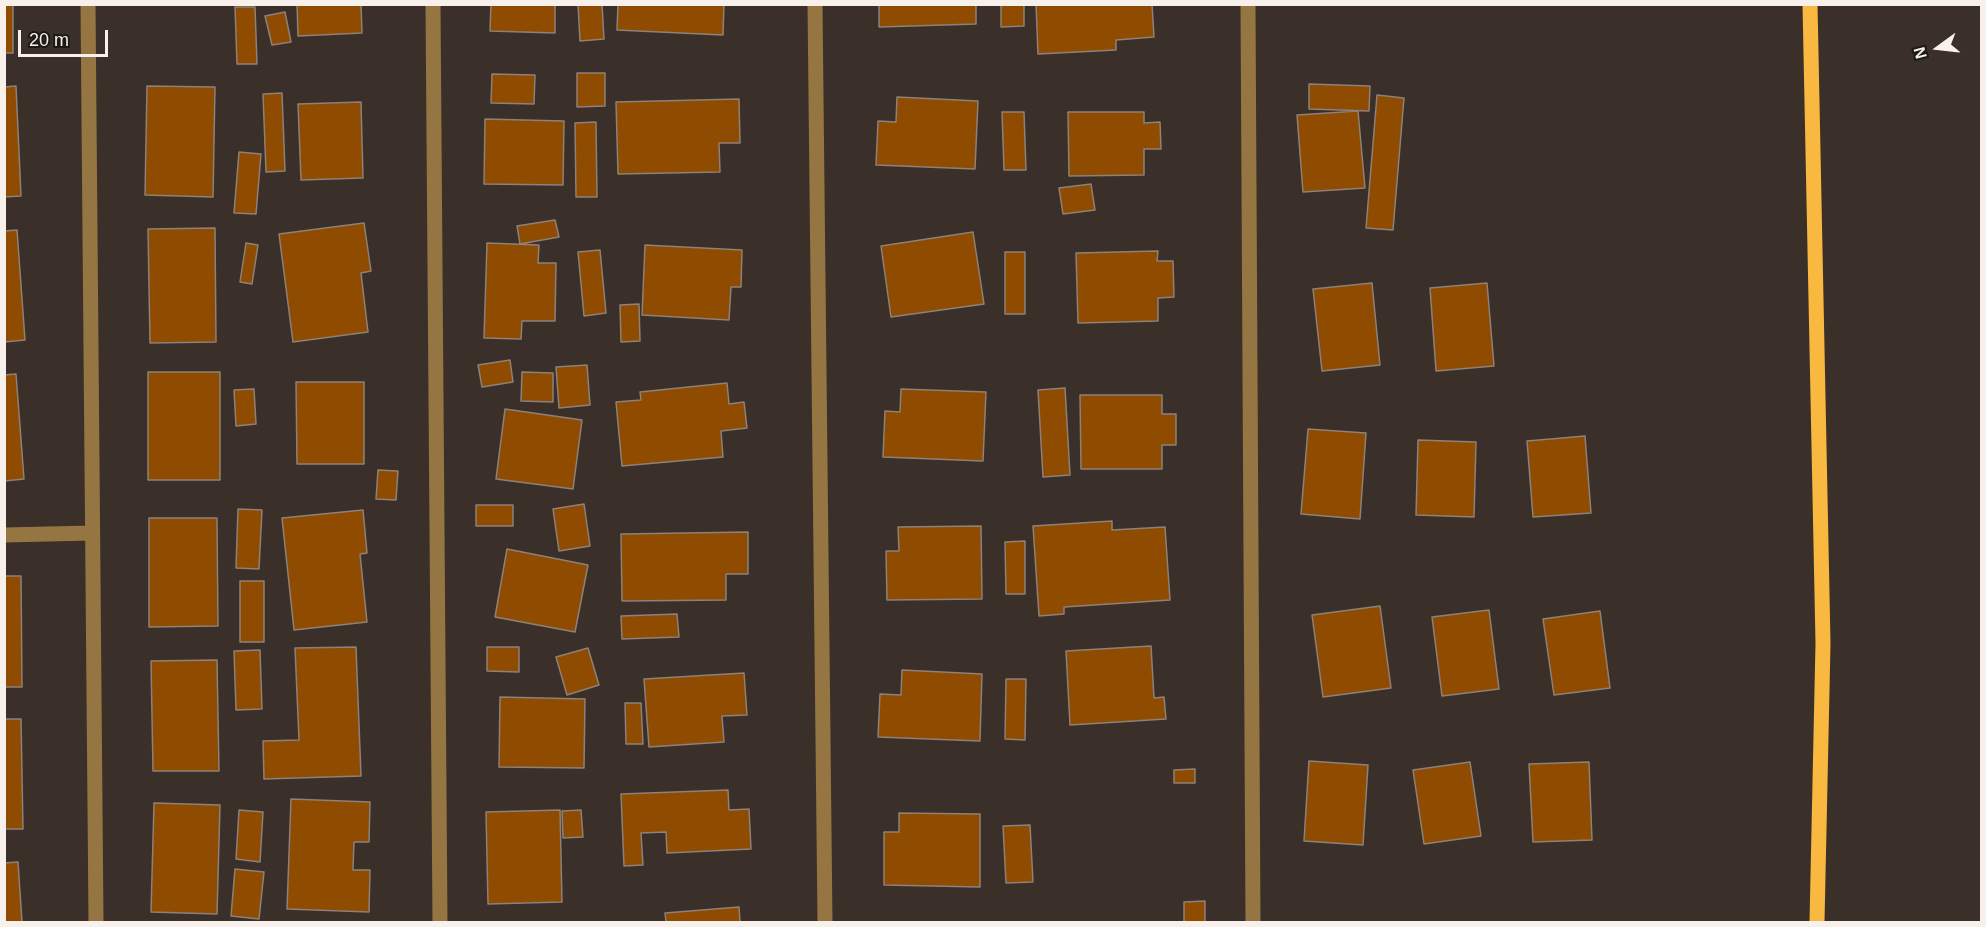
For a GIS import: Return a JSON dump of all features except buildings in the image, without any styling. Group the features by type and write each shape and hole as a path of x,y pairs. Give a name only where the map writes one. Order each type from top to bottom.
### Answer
{"main road":[{"path":"1810,4 1823,643 1817,922"}],"street":[{"path":"88,4 96,922"},
{"path":"433,4 440,922"},
{"path":"815,4 825,922"},
{"path":"1248,4 1253,922"},
{"path":"4,536 92,533"}]}
